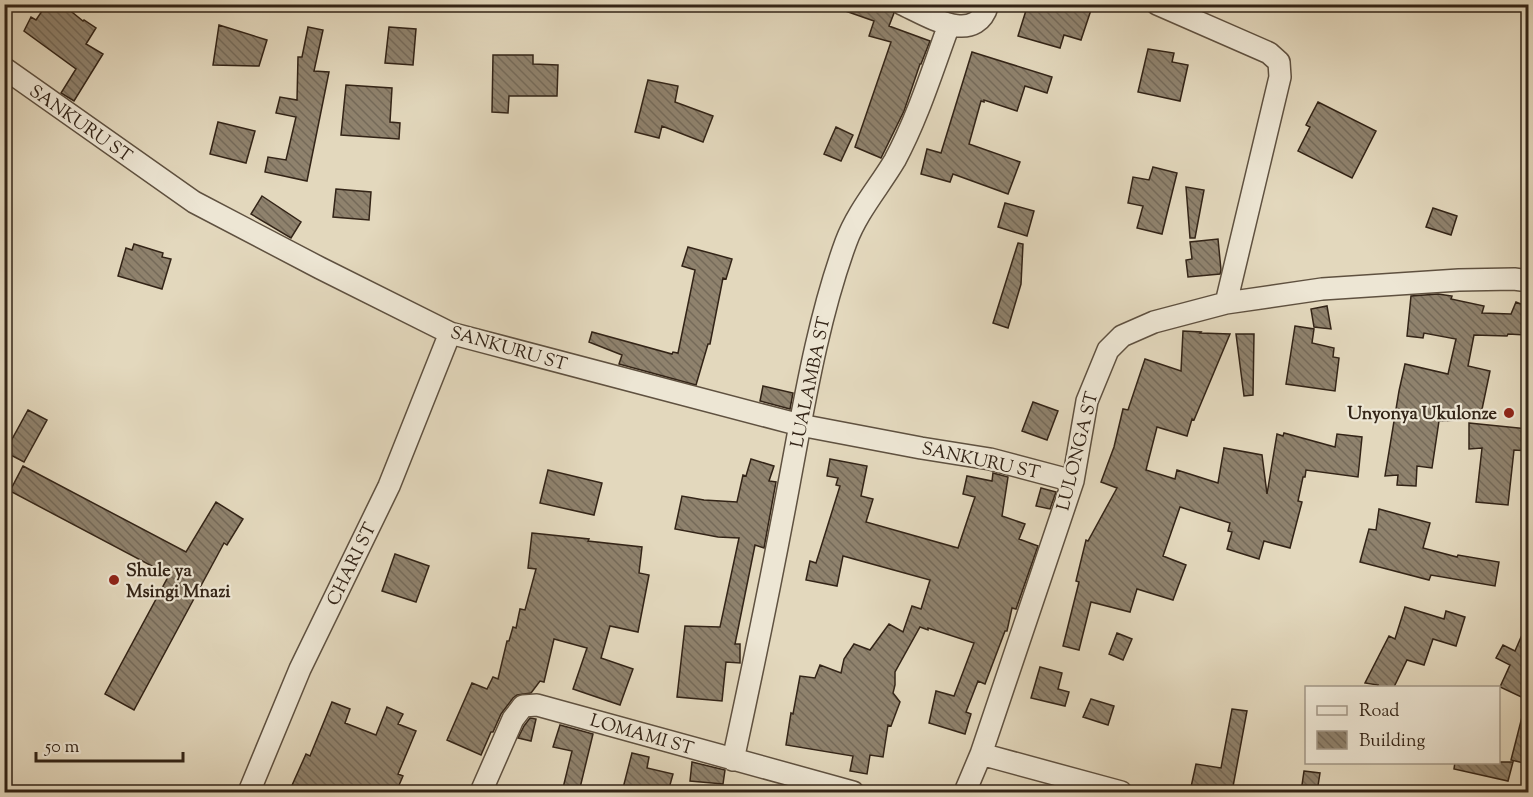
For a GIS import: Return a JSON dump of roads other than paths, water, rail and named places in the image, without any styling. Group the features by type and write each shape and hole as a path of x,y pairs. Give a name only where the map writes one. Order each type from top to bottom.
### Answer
{"street":[{"path":"902,4 949,25 966,27 976,23 986,12 988,4"},
{"path":"1157,4 1269,53 1279,62 1280,77 1226,303"},
{"name":"LUALAMBA ST","path":"733,760 824,315 847,240 859,215 895,159 916,115 949,25"},
{"name":"SANKURU ST","path":"4,69 194,202 450,333 800,425 990,459 1073,481"},
{"name":"LULONGA ST","path":"964,792 981,754 1073,481 1087,401 1108,350 1122,336 1154,322 1226,303 1322,289 1459,280 1528,281"},
{"name":"CHARI ST","path":"249,792 300,669 389,486 450,333"},
{"name":"LOMAMI ST","path":"481,792 513,719 523,706 537,705 853,792"},
{"path":"981,754 1121,792"}],"place":[{"name":"Unyonya Ukulonze","path":"1509,413"},
{"name":"Shule ya Msingi Mnazi","path":"114,580"}]}
